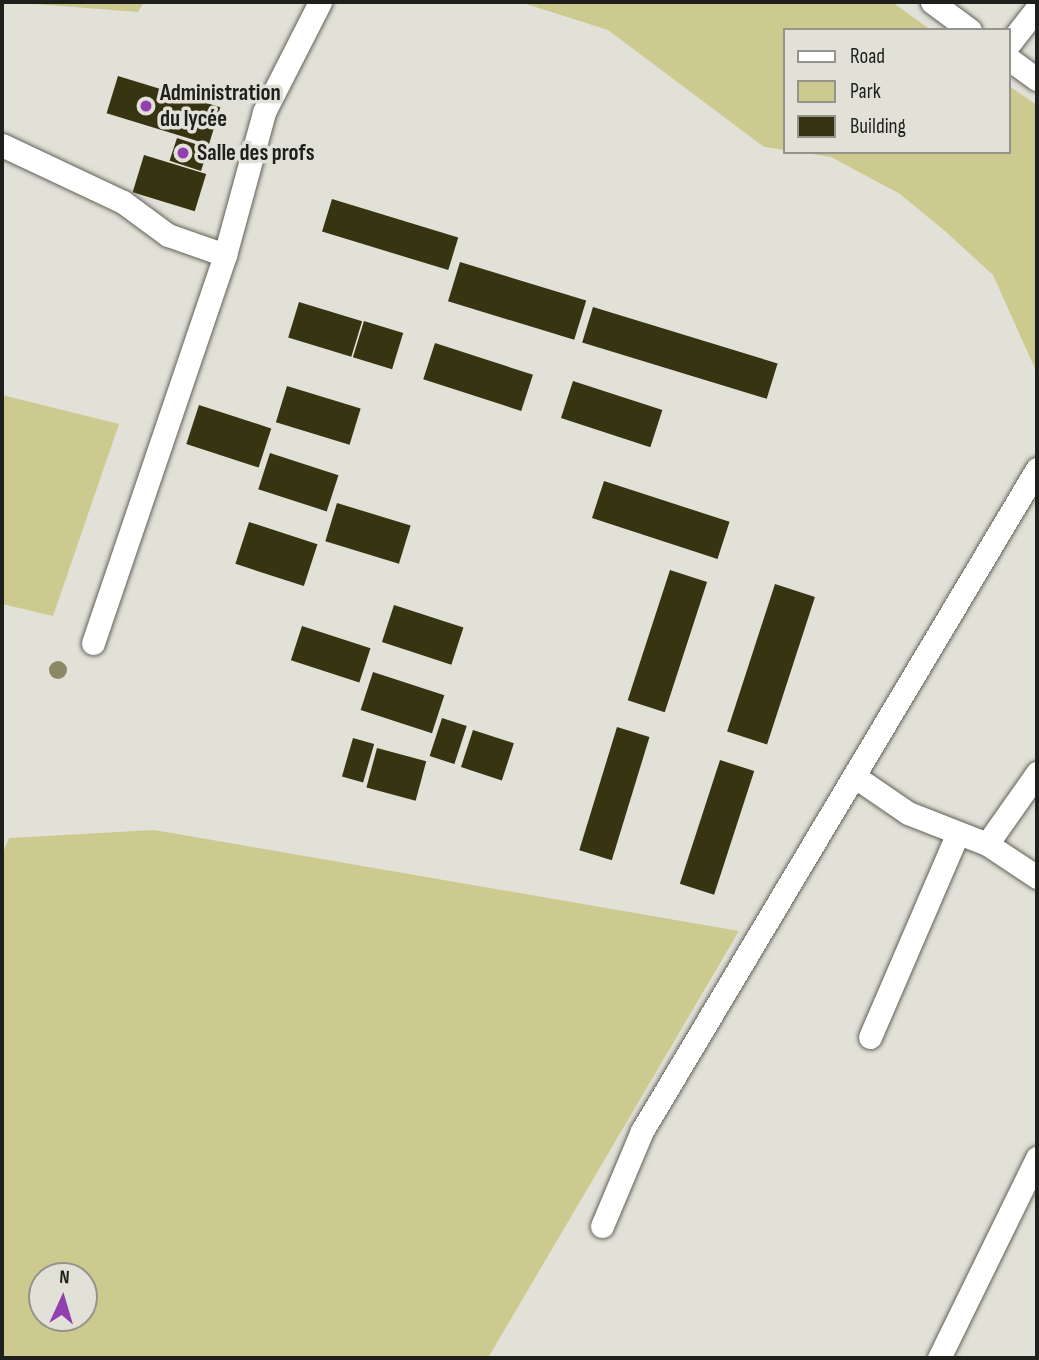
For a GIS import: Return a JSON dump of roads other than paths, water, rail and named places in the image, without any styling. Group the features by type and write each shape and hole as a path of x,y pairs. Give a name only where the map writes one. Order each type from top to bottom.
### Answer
{"street":[{"path":"93,643 225,255 264,112 320,2"},
{"path":"932,2 967,28"},
{"path":"1011,41 1037,8"},
{"path":"1011,60 1037,79"},
{"path":"2,145 123,201 168,235 225,255"},
{"path":"602,1226 642,1131 1037,469"},
{"path":"987,844 1037,772"},
{"path":"854,776 908,813 987,844 1037,877"},
{"path":"870,1037 958,832"},
{"path":"939,1358 1037,1158"}],"place":[{"name":"Administration du lycée","path":"146,106"},
{"name":"Salle des profs","path":"183,153"}]}
